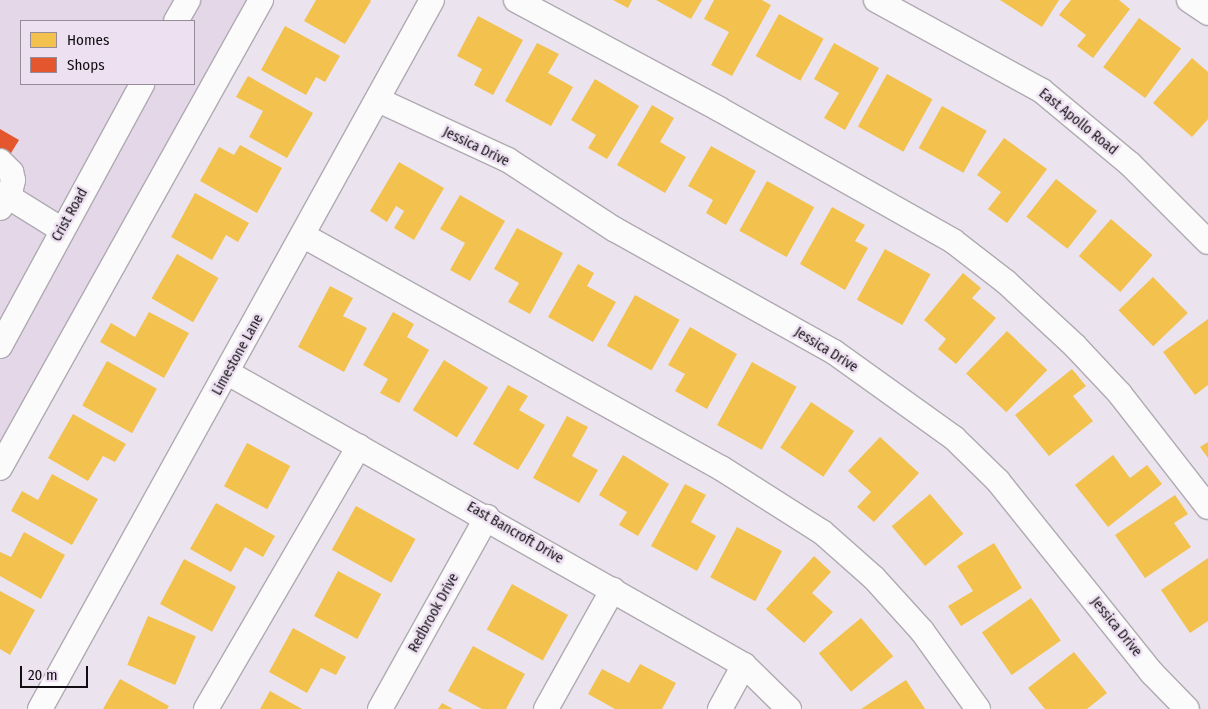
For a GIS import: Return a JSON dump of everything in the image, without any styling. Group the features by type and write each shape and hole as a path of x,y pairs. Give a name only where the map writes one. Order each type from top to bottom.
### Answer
{"street":[{"path":"177,20 188,0"},
{"path":"0,468 261,0"},
{"name":"Limestone Lane","path":"40,709 304,236 432,0"},
{"path":"516,0 719,109 953,241 1006,282 1075,346 1120,394 1208,507"},
{"name":"East Apollo Road","path":"876,0 1042,91 1130,164 1208,242"},
{"path":"1189,0 1208,13"},
{"name":"Crist Road","path":"0,346 141,85"},
{"name":"Jessica Drive","path":"378,100 508,160 614,229 834,352 954,438 998,481 1152,673 1187,709"},
{"path":"0,161 11,172 13,180 5,202 62,230"},
{"path":"304,236 721,468 822,532 874,578 922,631 978,709"},
{"name":"East Bancroft Drive","path":"228,373 487,517 744,665 789,709"},
{"path":"206,709 359,446"},
{"name":"Redbrook Drive","path":"380,709 487,517"},
{"path":"546,709 613,590"},
{"path":"720,709 744,665"}],"shaded area":[{"path":"0,0 254,0 0,449"}],"building: Homes":[{"path":"316,0 371,1 345,44 304,21"},
{"path":"613,0 632,0 628,8"},
{"path":"656,0 702,0 691,19"},
{"path":"714,0 762,0 771,5 732,76 711,65 729,32 704,19"},
{"path":"1000,0 1059,0 1042,27"},
{"path":"1071,0 1119,0 1130,9 1093,58 1077,46 1086,35 1059,15"},
{"path":"779,14 824,39 800,81 756,56"},
{"path":"478,16 523,40 493,95 474,85 482,69 457,56"},
{"path":"1139,18 1181,49 1145,98 1103,67"},
{"path":"285,26 340,56 325,82 316,77 306,95 261,70"},
{"path":"537,43 559,54 548,73 573,87 551,126 505,101"},
{"path":"834,43 879,68 845,130 824,118 839,93 814,79"},
{"path":"1192,58 1208,72 1208,119 1192,137 1153,103"},
{"path":"887,74 932,99 903,152 858,126"},
{"path":"248,76 313,113 287,158 249,137 263,111 236,97"},
{"path":"595,79 639,106 607,159 588,148 596,135 571,120"},
{"path":"652,105 674,118 660,142 686,157 665,193 617,165"},
{"path":"942,106 987,131 963,173 919,148"},
{"path":"1004,138 1047,169 1007,223 988,209 1001,192 977,175"},
{"path":"240,145 282,168 257,213 200,181 219,147 234,155"},
{"path":"711,146 756,171 726,225 706,213 713,200 688,186"},
{"path":"399,162 444,188 414,240 394,228 404,211 396,206 387,222 370,211"},
{"path":"1056,179 1097,211 1067,249 1026,217"},
{"path":"767,181 814,207 787,257 739,231"},
{"path":"195,193 249,223 238,242 226,235 212,260 171,237"},
{"path":"460,195 505,221 470,281 450,270 465,243 440,229"},
{"path":"832,207 865,225 855,241 868,248 845,290 800,264"},
{"path":"1111,219 1153,255 1120,292 1079,256"},
{"path":"517,228 563,253 530,314 508,302 519,283 494,269"},
{"path":"885,249 930,274 902,325 857,300"},
{"path":"177,254 219,278 193,322 152,298"},
{"path":"578,264 594,273 587,286 616,302 593,342 548,317"},
{"path":"963,273 981,288 972,298 996,318 956,364 938,349 946,339 924,320"},
{"path":"1153,277 1188,313 1153,346 1118,310"},
{"path":"330,286 353,298 343,316 367,328 344,372 298,347"},
{"path":"635,295 680,320 651,370 607,346"},
{"path":"149,312 189,333 164,378 100,342 111,323 135,337"},
{"path":"393,312 414,324 407,337 429,350 399,403 380,393 388,379 363,365"},
{"path":"1208,319 1208,385 1195,395 1163,352"},
{"path":"690,327 737,354 707,409 675,391 685,374 668,365"},
{"path":"1007,331 1047,370 1006,412 966,373"},
{"path":"444,360 488,388 457,438 413,410"},
{"path":"107,361 157,389 132,433 82,406"},
{"path":"752,362 797,387 762,450 717,425"},
{"path":"1072,369 1086,386 1073,396 1093,421 1049,456 1015,415"},
{"path":"508,385 528,396 519,410 545,425 518,470 473,444"},
{"path":"811,402 854,431 823,477 780,448"},
{"path":"73,414 126,444 115,462 103,456 88,481 48,458"},
{"path":"567,416 588,427 572,456 598,470 579,503 533,478"},
{"path":"880,437 919,473 874,522 857,507 871,492 848,471"},
{"path":"1208,442 1208,458 1200,447"},
{"path":"247,443 290,466 267,509 224,486"},
{"path":"623,455 669,484 638,536 619,525 627,512 599,495"},
{"path":"1113,455 1130,478 1147,465 1162,484 1108,527 1075,485"},
{"path":"52,474 98,499 72,545 11,511 22,491 38,500"},
{"path":"685,484 706,495 691,522 716,536 697,571 651,546"},
{"path":"930,494 963,534 925,566 892,526"},
{"path":"1175,495 1188,514 1174,523 1191,547 1145,578 1115,535"},
{"path":"216,503 275,536 263,557 245,547 231,572 190,549"},
{"path":"356,506 415,539 391,583 332,550"},
{"path":"737,527 782,551 755,601 710,577"},
{"path":"24,532 65,555 41,599 0,576 0,552 11,557"},
{"path":"994,543 1022,588 961,626 948,606 973,591 957,566"},
{"path":"814,556 831,572 812,593 833,612 804,643 766,609"},
{"path":"1208,558 1208,621 1190,633 1161,590"},
{"path":"184,559 236,587 212,632 160,604"},
{"path":"338,571 381,594 357,639 314,616"},
{"path":"512,584 568,615 543,661 487,629"},
{"path":"0,591 35,610 10,655 0,649"},
{"path":"1031,598 1061,641 1012,675 982,632"},
{"path":"148,616 196,636 175,685 127,665"},
{"path":"861,618 893,656 851,692 819,653"},
{"path":"293,628 346,657 336,675 321,668 307,693 269,672"},
{"path":"473,646 525,674 506,709 482,709 448,691"},
{"path":"1074,652 1107,693 1087,709 1045,709 1028,688"},
{"path":"640,664 676,683 662,709 615,709 588,694 602,669 629,683"},
{"path":"120,679 169,706 167,709 103,709"},
{"path":"906,680 925,709 861,709"},
{"path":"270,691 302,709 260,709"},
{"path":"442,703 453,709 438,709"}],"building: Shops":[{"path":"0,129 19,140 8,158 0,154"}]}
